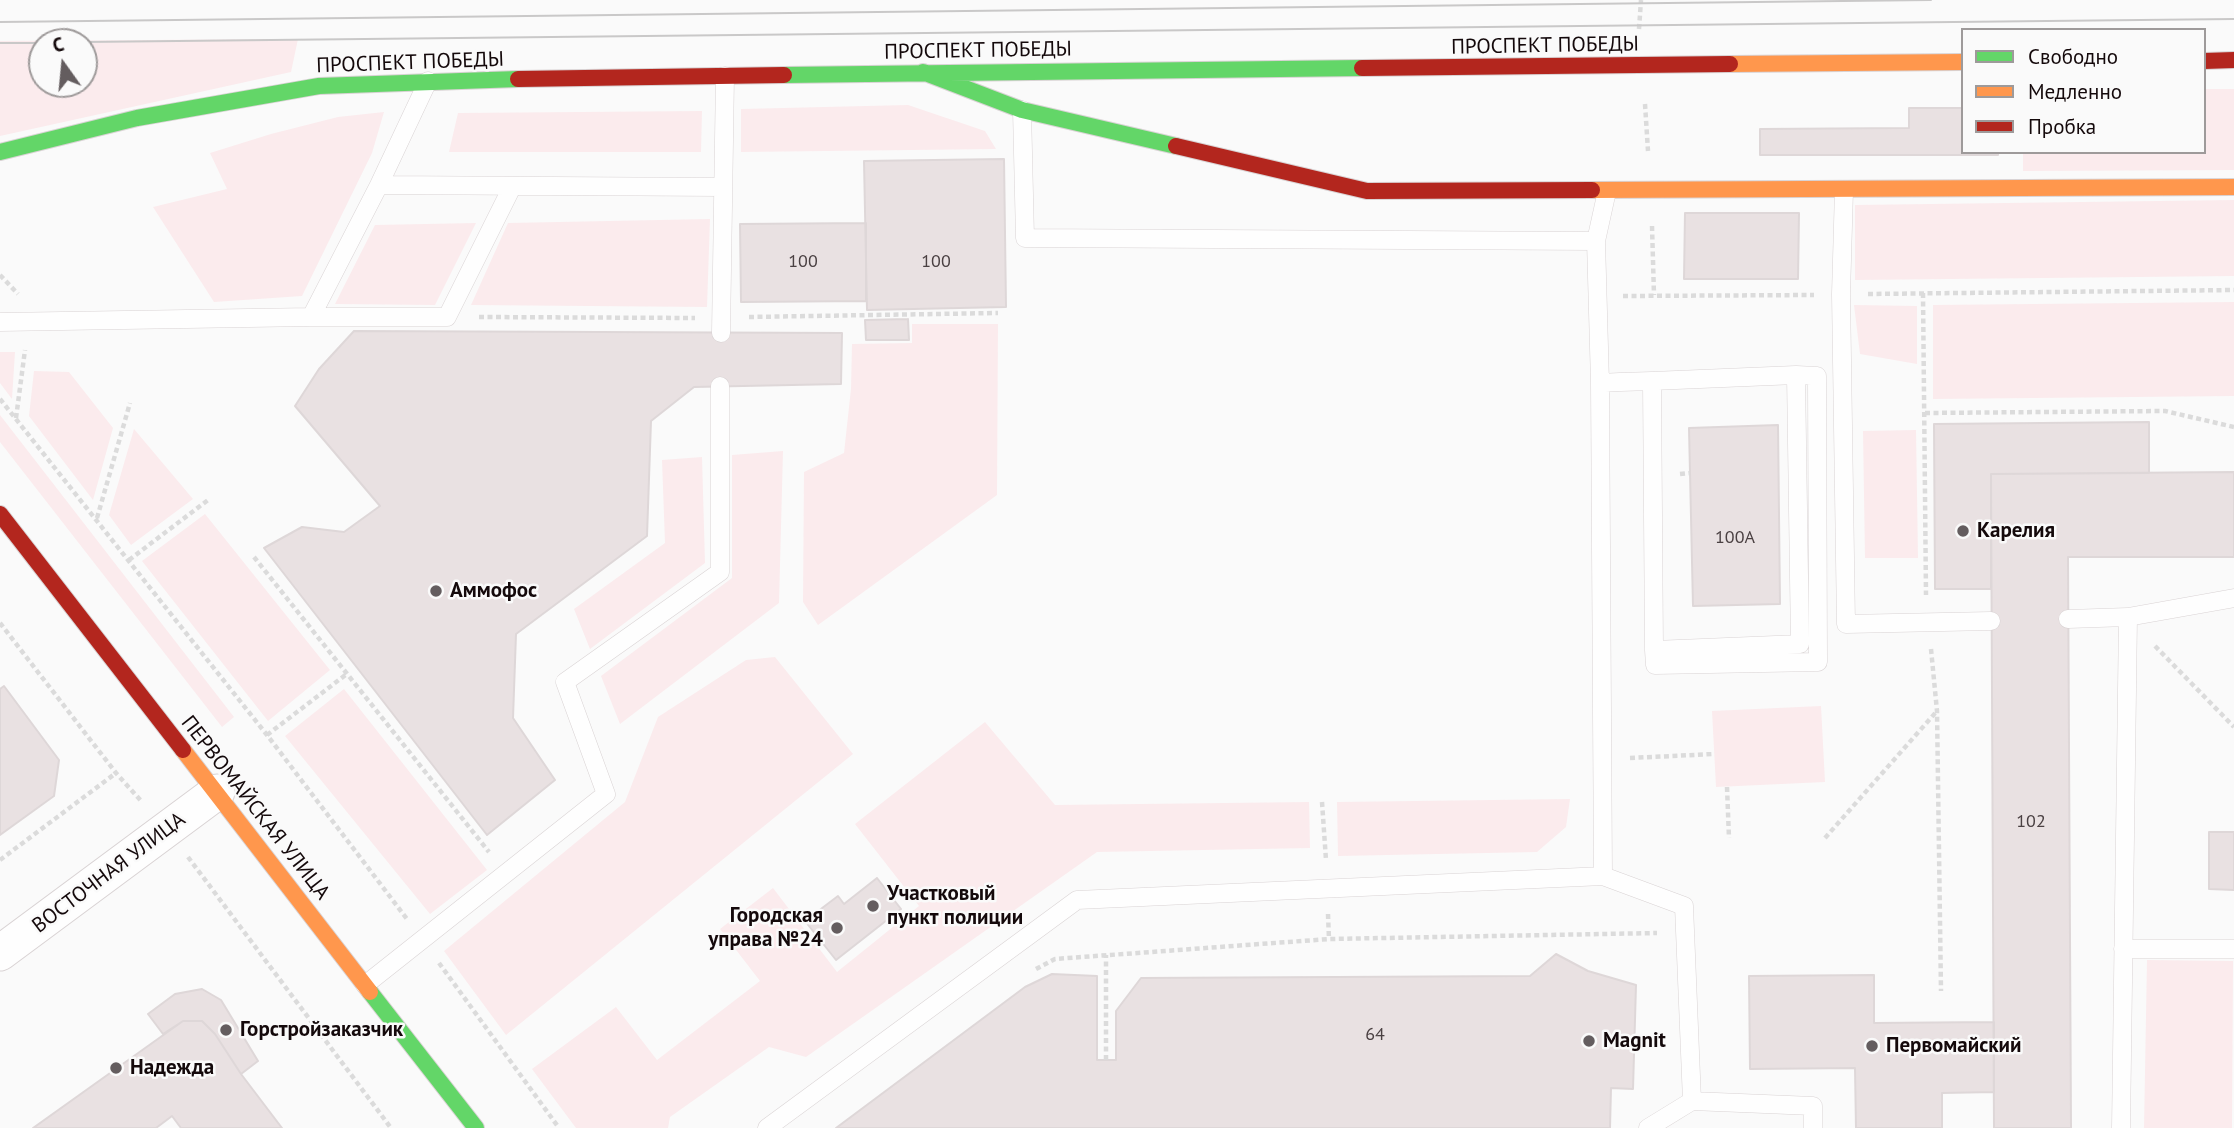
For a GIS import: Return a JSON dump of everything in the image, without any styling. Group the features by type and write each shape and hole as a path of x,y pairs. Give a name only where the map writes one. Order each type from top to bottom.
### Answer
{"street":[{"path":"2206,61 2234,60"},
{"name":"ПРОСПЕКТ ПОБЕДЫ","path":"0,152 137,118 319,86 428,81 923,72 1961,62"},
{"path":"923,72 1022,110 1367,191 2234,187"},
{"name":"ПЕРВОМАЙСКАЯ УЛИЦА","path":"0,514 476,1128"},
{"name":"ВОСТОЧНАЯ УЛИЦА","path":"0,953 217,792"}],"lane":[{"path":"721,333 725,76"},
{"path":"311,317 379,185 428,81"},
{"path":"1022,110 1025,238 1596,241"},
{"path":"379,185 723,187"},
{"path":"0,322 447,317 512,187"},
{"path":"1844,190 1841,294 1846,624 1992,621"},
{"path":"1603,876 1600,383 1596,241 1607,191"},
{"path":"1600,383 1796,375 1817,376 1818,662 1655,665 1652,381"},
{"path":"1654,650 1800,644 1796,375"},
{"path":"365,985 606,794 565,682 720,572 720,386"},
{"path":"2068,619 2128,617 2234,598"},
{"path":"2121,1128 2128,617"},
{"path":"767,1128 1077,900 1603,876 1684,906 1692,1101"},
{"path":"2123,949 2234,950"},
{"path":"1648,1128 1692,1101 1813,1106 1813,1128"}],"path":[{"path":"1619,296 2234,290"},
{"path":"1923,293 1926,592 1937,711 1941,990"},
{"path":"16,419 28,321"},
{"path":"0,398 267,735 421,938 559,1128"},
{"path":"96,519 130,404"},
{"path":"1925,413 2165,411 2234,427"},
{"path":"129,560 208,500"},
{"path":"254,557 506,873"},
{"path":"2128,617 2234,727"},
{"path":"0,623 116,773 167,830 391,1128"},
{"path":"267,735 348,673"},
{"path":"1825,838 1937,711"},
{"path":"1629,758 1714,754"},
{"path":"0,860 116,773"},
{"path":"1727,787 1728,838"},
{"path":"1032,971 1055,959 1329,939 1685,933"},
{"path":"1106,956 1106,1060"}],"shaded area":[{"path":"298,39 291,72 0,136 0,41 28,41 28,98 98,98 98,40"},
{"path":"2206,89 2234,89 2234,170 2023,171 2023,154 2206,154"},
{"path":"908,105 985,131 996,149 741,152 741,109"},
{"path":"702,111 701,152 449,152 458,113"},
{"path":"384,112 372,153 302,296 214,302 153,207 227,189 210,153 338,117"},
{"path":"2234,200 2234,276 1855,280 1855,205"},
{"path":"710,219 707,307 471,305 508,223"},
{"path":"476,223 435,305 335,304 375,225"},
{"path":"2234,302 2234,396 1933,399 1933,305"},
{"path":"1854,305 1917,306 1917,364 1860,354"},
{"path":"912,324 998,324 997,495 818,625 803,602 804,472 844,453 851,389 852,344 912,343"},
{"path":"0,352 15,352 12,399 0,383"},
{"path":"34,371 69,372 113,428 93,500 29,416"},
{"path":"0,415 234,717 222,727 0,442"},
{"path":"134,429 193,499 131,545 109,515"},
{"path":"1916,430 1918,558 1865,558 1863,431"},
{"path":"783,451 779,603 620,724 601,676 732,578 732,455"},
{"path":"702,457 705,563 590,649 574,609 665,543 662,460"},
{"path":"205,514 330,670 268,721 142,561"},
{"path":"775,657 853,754 506,1035 444,951 625,802 658,717 746,660"},
{"path":"344,689 487,870 430,914 285,736"},
{"path":"1821,706 1825,782 1716,787 1712,711"},
{"path":"985,722 1055,805 1309,802 1310,848 1097,852 806,1057 769,1047 670,1117 668,1128 576,1128 532,1069 616,1007 657,1060 760,981 720,929 773,888 837,972 919,906 855,824"},
{"path":"1570,799 1566,827 1537,852 1338,856 1337,802"},
{"path":"2147,960 2233,961 2232,1128 2144,1128"}],"building":[{"path":"1909,108 1961,108 1961,154 1998,155 1760,155 1760,129 1909,128"},
{"path":"1004,159 1006,307 867,310 864,161"},
{"path":"1685,213 1799,213 1798,279 1684,279"},
{"path":"866,223 866,301 741,302 740,224"},
{"path":"908,319 909,340 866,340 865,320"},
{"name":"Аммофос","path":"354,331 842,333 841,384 694,387 651,421 647,536 516,634 513,718 555,780 487,835 264,548 302,527 344,532 380,506 295,406 319,369"},
{"name":"Карелия","path":"2149,422 2149,473 1991,474 1991,589 1935,589 1934,424"},
{"path":"1778,425 1780,604 1693,606 1689,428"},
{"path":"2234,472 2234,557 2068,557 2071,1128 1994,1128 1991,474"},
{"path":"4,686 59,760 54,796 0,835 0,689"},
{"path":"2209,832 2234,832 2234,890 2209,889"},
{"path":"877,878 901,909 836,960 805,921 838,896 844,904"},
{"path":"1556,954 1588,971 1636,985 1633,1089 1611,1088 1610,1128 836,1128 1025,987 1052,974 1097,976 1097,1060 1116,1060 1116,1011 1141,978 1530,976"},
{"name":"Первомайский","path":"1874,975 1874,1023 1994,1022 1994,1092 1942,1093 1942,1128 1856,1128 1855,1068 1750,1069 1749,976"},
{"name":"Горстройзаказчик","path":"202,989 221,1000 258,1061 241,1074 215,1034 202,1021 183,1021 163,1034 148,1014 175,994"},
{"path":"183,1021 202,1021 215,1034 282,1128 181,1128 172,1116 156,1128 33,1128"}],"tram line":[{"path":"0,22 1931,0"},
{"path":"98,42 2234,19"},
{"path":"0,43 28,43"}],"traffic: fast":[{"path":"784,75 1362,68"},
{"path":"923,72 1022,110 1176,146"},
{"path":"0,152 137,118 319,86 518,79"},
{"path":"370,992 476,1128"}],"traffic: slow":[{"path":"1730,64 1961,62"},
{"path":"1592,190 2234,187"},
{"path":"183,750 370,992"}],"traffic: jam":[{"path":"2206,61 2234,60"},
{"path":"1362,68 1730,64"},
{"path":"518,79 784,75"},
{"path":"1176,146 1367,191 1592,190"},
{"path":"0,514 183,750"}],"place":[{"name":"Карелия","path":"1963,531"},
{"name":"Аммофос","path":"436,591"},
{"name":"Участковый пункт полиции","path":"873,906"},
{"name":"Городская управа №24","path":"837,928"},
{"name":"Горстройзаказчик","path":"226,1030"},
{"name":"Magnit","path":"1589,1041"},
{"name":"Первомайский","path":"1872,1046"},
{"name":"Надежда","path":"116,1068"}]}
